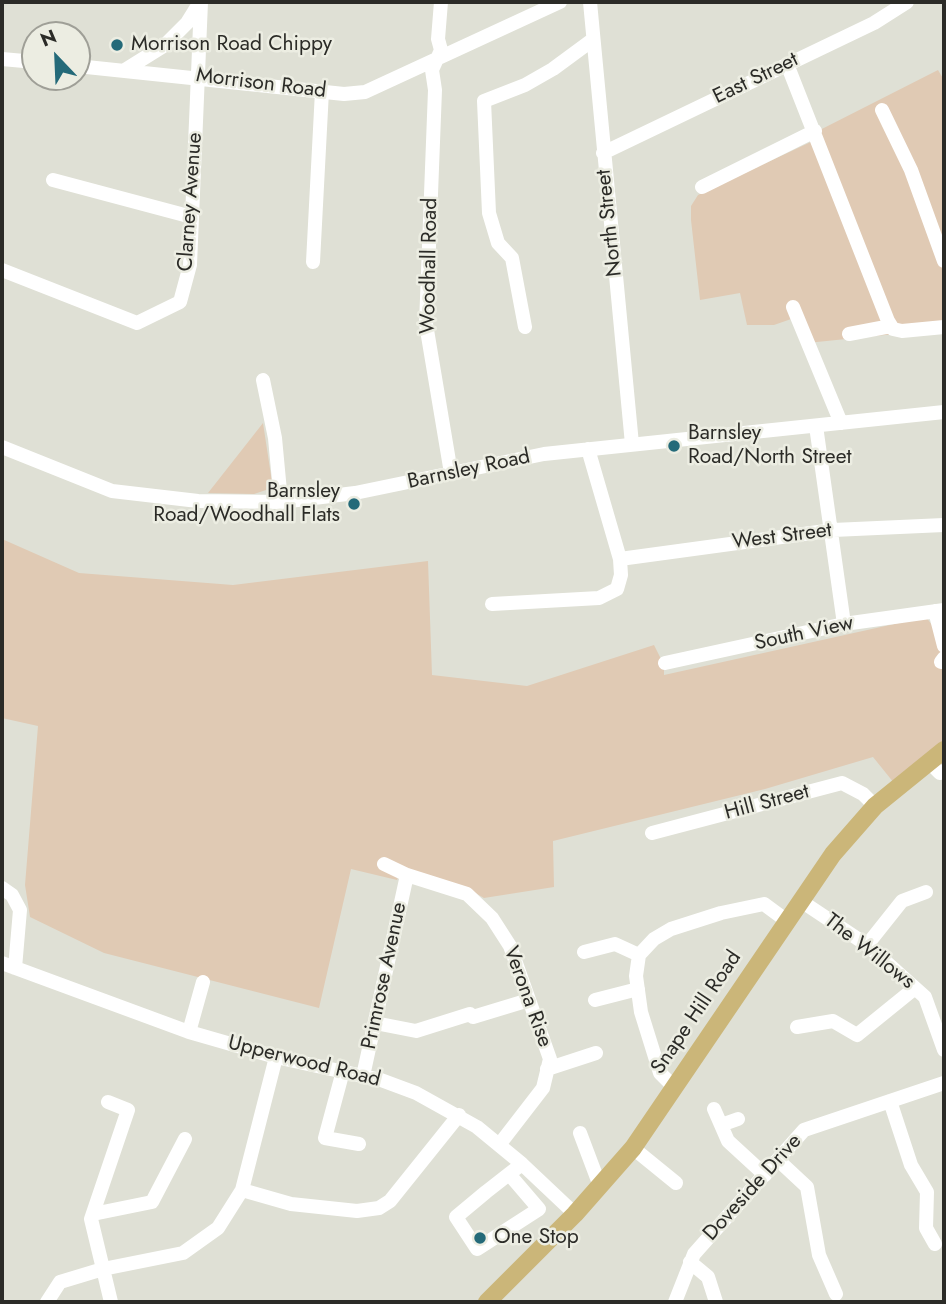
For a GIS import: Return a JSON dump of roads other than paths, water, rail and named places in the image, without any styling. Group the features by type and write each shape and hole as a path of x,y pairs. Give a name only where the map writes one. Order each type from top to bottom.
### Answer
{"main road":[{"name":"Snape Hill Road","path":"487,1302 575,1214 633,1148 833,854 875,806 937,767 944,750"}],"street":[{"path":"125,70 165,45 187,23 200,2"},
{"name":"Clarney Avenue","path":"2,270 137,323 180,302 190,265 200,2"},
{"name":"Woodhall Road","path":"441,2 438,58 432,70 435,90 426,324 451,473"},
{"name":"Morrison Road","path":"91,67 199,76 322,91 365,92 560,2"},
{"name":"North Street","path":"590,2 591,41 632,444"},
{"name":"East Street","path":"603,153 874,23 907,2"},
{"path":"525,327 512,258 498,243 489,213 484,101 525,85 553,69 591,41"},
{"path":"2,60 21,61"},
{"path":"787,64 891,326"},
{"path":"313,262 322,91"},
{"path":"882,110 911,170 944,261"},
{"path":"702,187 815,131"},
{"path":"53,180 192,217"},
{"path":"793,307 841,423"},
{"path":"849,334 891,326 902,331 944,327"},
{"path":"263,380 275,438 281,502"},
{"name":"Barnsley Road","path":"2,447 112,491 198,501 281,502 355,493 508,460 588,449 944,412"},
{"path":"816,426 833,530 844,625"},
{"path":"492,604 599,598 617,589 621,575 620,559 588,449"},
{"name":"West Street","path":"620,559 833,530 944,525"},
{"path":"940,611 944,646"},
{"name":"South View","path":"665,663 844,625 940,611"},
{"name":"Hill Street","path":"652,833 842,783 863,794 875,806"},
{"name":"Verona Rise","path":"384,864 407,875 467,894 492,918 510,946 550,1059 543,1088 499,1145"},
{"name":"Primrose Avenue","path":"363,1076 407,875"},
{"path":"2,888 12,895 20,911 8,966"},
{"path":"867,945 902,901 926,892"},
{"name":"The Willows","path":"801,901 867,945 925,998 944,1050"},
{"path":"674,1087 660,1073 640,1012 636,965 639,955 654,939 671,929 721,913 764,904 787,921"},
{"path":"584,952 615,944 639,955"},
{"name":"Upperwood Road","path":"8,966 189,1032 276,1057 399,1085 459,1115 522,1164 575,1214"},
{"path":"189,1032 203,982"},
{"path":"797,1027 833,1021 857,1035 915,988"},
{"path":"595,1000 638,989"},
{"path":"375,1023 416,1031 470,1014 473,1017 529,1000"},
{"path":"547,1069 596,1053"},
{"path":"47,1302 61,1282 103,1269 183,1253 218,1228 242,1190 276,1057"},
{"path":"343,1071 325,1138 359,1144"},
{"name":"Doveside Drive","path":"675,1302 694,1254 804,1130 944,1083"},
{"path":"890,1101 911,1165 927,1192 926,1228 935,1244"},
{"path":"108,1102 128,1110 91,1219 111,1302"},
{"path":"714,1109 728,1141 765,1175"},
{"path":"242,1190 291,1203 357,1210 379,1208 390,1200 459,1115"},
{"path":"721,1125 738,1119"},
{"path":"580,1133 600,1186"},
{"path":"93,1214 152,1202 185,1139"},
{"path":"633,1148 676,1183"},
{"path":"778,1160 807,1187 819,1255 836,1294"},
{"path":"509,1174 539,1209 477,1249 456,1217 509,1174 522,1164"},
{"path":"690,1262 708,1278 716,1302"}],"place":[{"name":"Morrison Road Chippy","path":"117,45"},
{"name":"Barnsley Road/North Street","path":"674,446"},
{"name":"Barnsley Road/Woodhall Flats","path":"354,504"},
{"name":"One Stop","path":"480,1238"}]}
